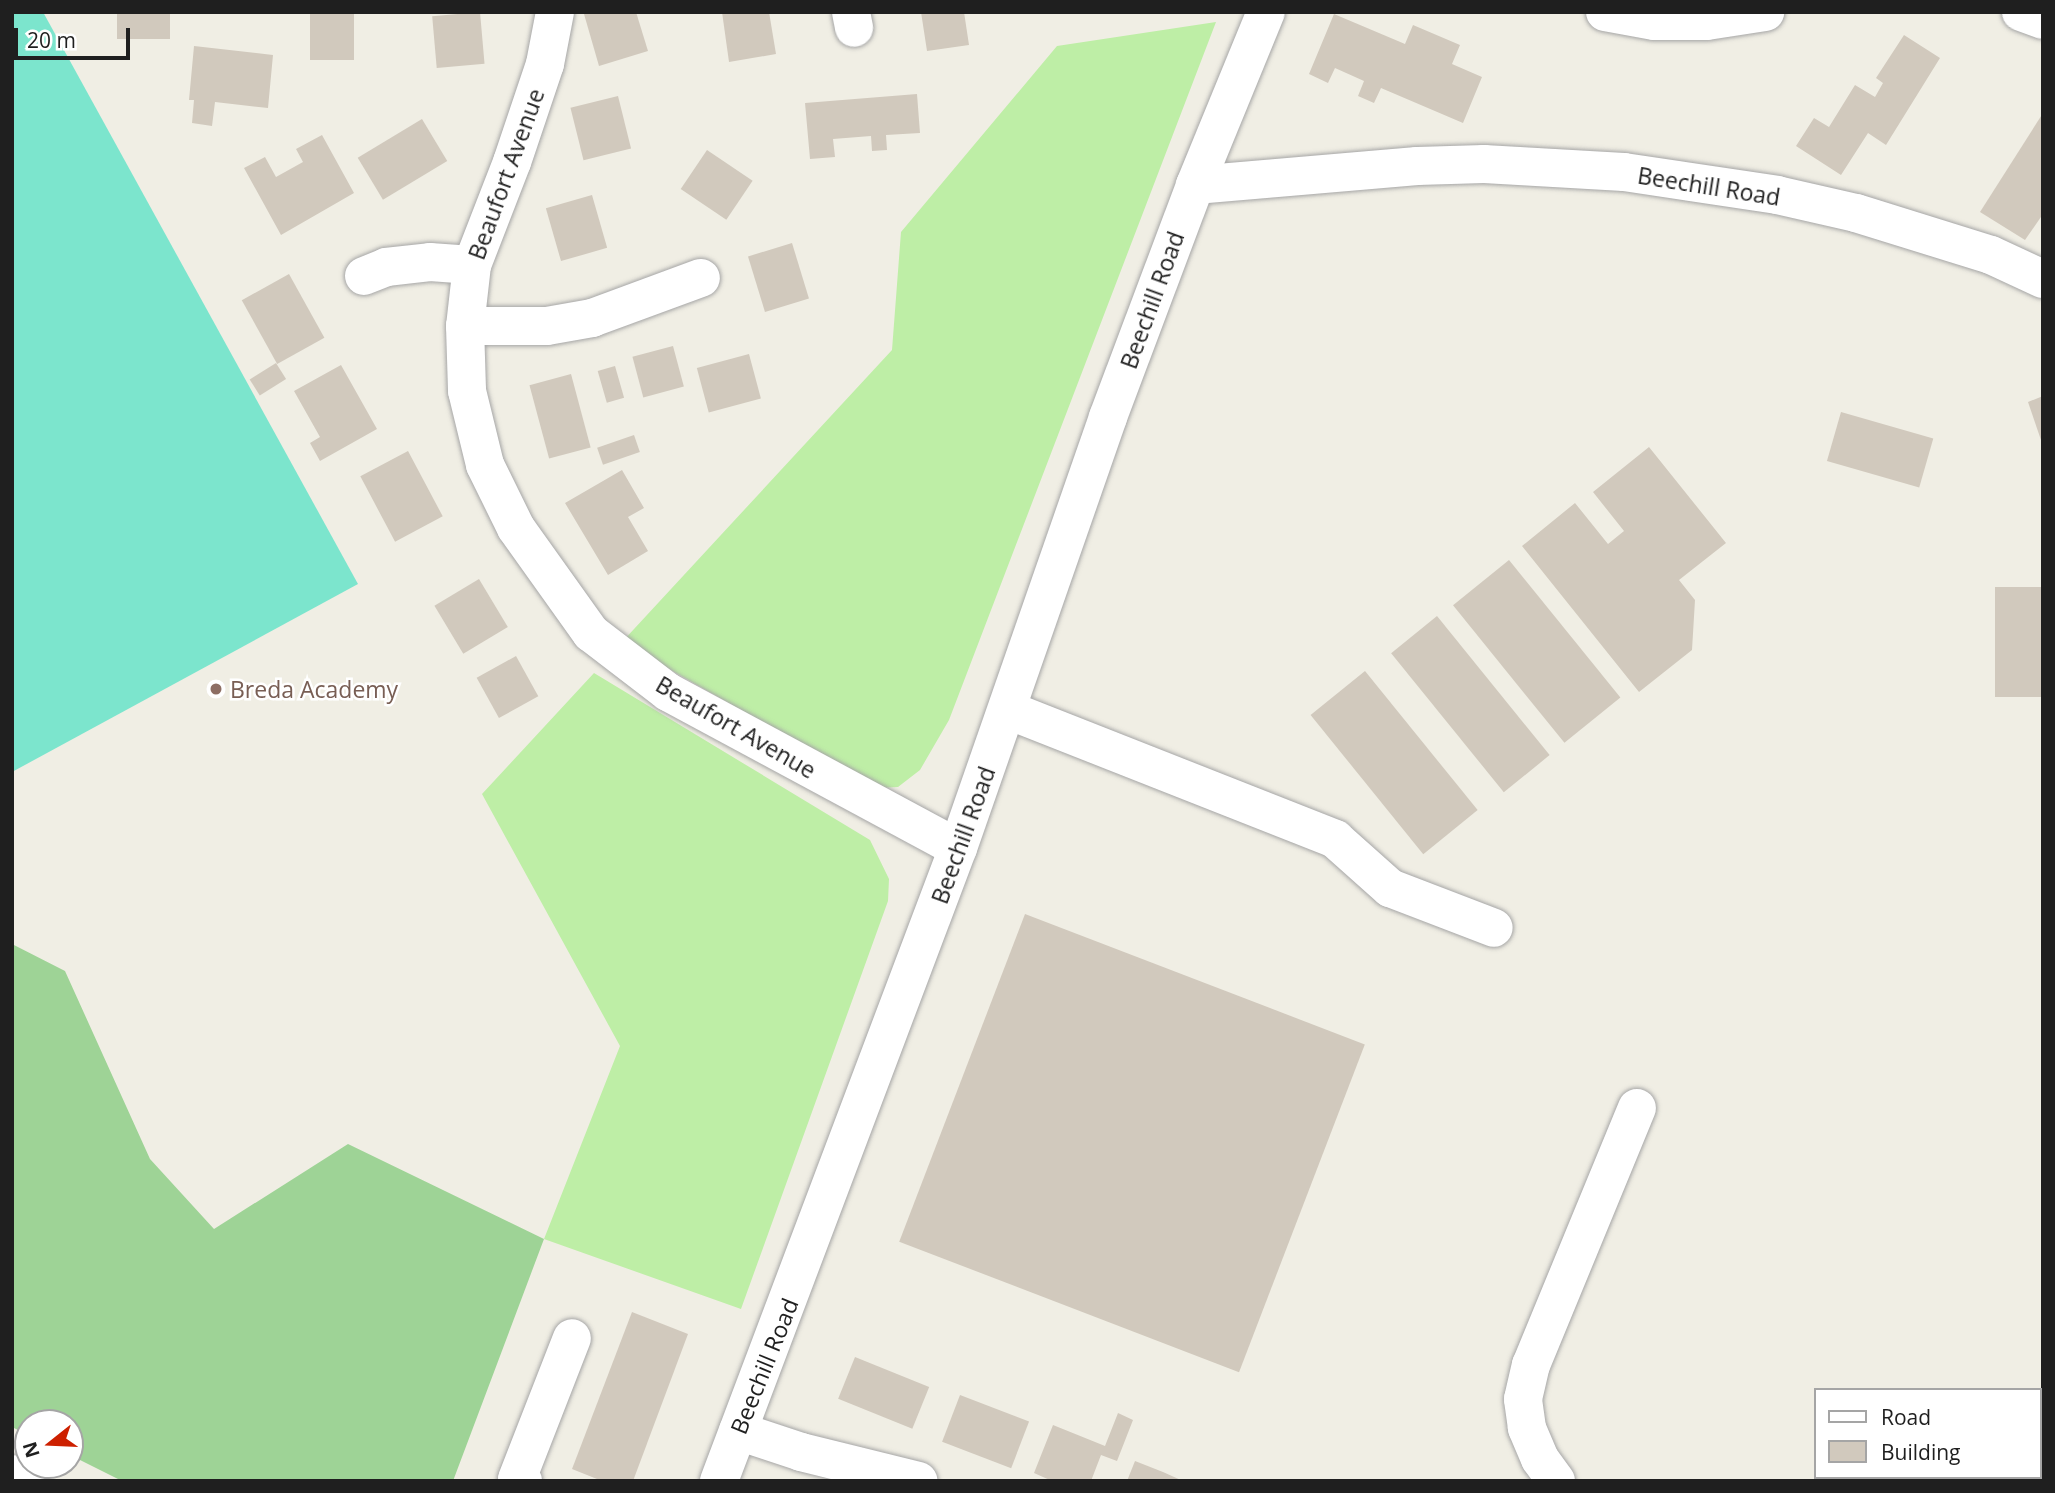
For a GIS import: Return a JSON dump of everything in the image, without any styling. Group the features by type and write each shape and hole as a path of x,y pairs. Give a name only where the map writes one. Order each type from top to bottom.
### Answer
{"street":[{"name":"Beaufort Avenue","path":"555,12 545,64 521,138 472,265 465,326 467,391 485,465 516,528 591,633 668,692 958,848"},
{"name":"Beechill Road","path":"719,1481 958,848 1108,417 1195,185 1266,12"},
{"path":"1605,12 1654,22 1707,21 1765,12"},
{"path":"2021,12 2043,20"},
{"name":"Beechill Road","path":"1195,185 1417,166 1484,164 1623,173 1777,195 1856,213 1991,255 2043,279"},
{"path":"364,276 386,267 430,262 472,265"},
{"path":"465,326 547,326 592,318 701,278"},
{"path":"1008,710 1335,839 1390,888 1494,928"},
{"path":"1556,1481 1532,1438 1523,1399 1531,1364 1637,1108"},
{"path":"523,1481 517,1479 572,1338"},
{"path":"738,1431 841,1472 918,1481"},
{"path":"12,1474 28,1481"}],"green space":[{"path":"12,12 43,12 358,584 12,772"},
{"path":"1216,22 949,720 920,770 898,787 877,788 622,642 892,350 901,232 1057,46"},
{"path":"594,673 870,840 889,879 888,901 741,1309 544,1239 620,1046 482,794"},
{"path":"12,944 65,971 150,1159 214,1229 348,1144 544,1239 453,1481 122,1481 84,1462 84,1409 14,1409 14,1428"}],"building":[{"path":"117,12 170,12 170,39 117,39"},
{"path":"310,12 354,12 354,60 310,60"},
{"path":"480,12 485,64 437,68 432,16"},
{"path":"636,12 648,51 599,66 584,14"},
{"path":"722,12 769,12 776,54 729,62"},
{"path":"921,12 964,12 969,45 927,51"},
{"path":"1334,14 1405,44 1413,25 1460,45 1452,64 1482,77 1463,123 1381,88 1374,103 1358,96 1364,81 1335,68 1328,83 1309,74"},
{"path":"1904,35 1940,58 1886,145 1868,133 1841,175 1796,146 1814,118 1829,127 1855,85 1875,97 1883,83 1876,78"},
{"path":"194,46 273,55 268,108 215,102 212,126 192,123 194,100 189,100"},
{"path":"917,94 920,133 886,135 887,150 872,151 871,136 833,139 835,157 810,159 805,103"},
{"path":"618,96 631,148 584,160 570,108"},
{"path":"2043,113 2043,214 2025,240 1980,212"},
{"path":"422,119 447,161 383,200 358,158"},
{"path":"322,135 354,193 281,235 244,168 265,157 276,177 303,162 296,149"},
{"path":"707,150 753,181 726,220 681,189"},
{"path":"592,195 607,248 561,261 546,208"},
{"path":"792,243 809,298 765,312 748,256"},
{"path":"289,274 324,338 277,364 242,300"},
{"path":"673,346 684,387 643,397 632,357"},
{"path":"749,354 761,398 709,412 697,368"},
{"path":"276,363 286,379 260,396 250,379"},
{"path":"341,365 377,429 320,461 310,443 320,437 294,391"},
{"path":"615,366 624,398 607,403 598,371"},
{"path":"571,374 591,447 549,459 529,385"},
{"path":"2043,396 2043,443 2042,443 2028,402"},
{"path":"1841,412 1933,438 1919,487 1827,461"},
{"path":"634,435 640,452 603,465 597,448"},
{"path":"1649,447 1726,543 1679,580 1695,600 1692,650 1639,692 1522,546 1575,503 1608,544 1624,531 1593,492"},
{"path":"408,451 443,516 395,542 360,476"},
{"path":"622,470 644,508 628,517 648,551 608,575 565,503"},
{"path":"1509,560 1620,698 1564,743 1453,605"},
{"path":"479,579 508,627 463,654 434,606"},
{"path":"1995,587 2043,587 2043,697 1995,697"},
{"path":"1437,616 1550,755 1504,792 1391,653"},
{"path":"516,656 538,696 499,718 477,678"},
{"path":"1365,671 1478,810 1423,854 1311,715"},
{"path":"1025,914 1365,1044 1239,1372 899,1242"},
{"path":"632,1312 688,1334 633,1481 602,1481 572,1469"},
{"path":"855,1357 929,1387 912,1429 838,1399"},
{"path":"960,1395 1029,1422 1011,1468 942,1442"},
{"path":"1118,1413 1133,1420 1117,1461 1101,1455 1091,1481 1052,1481 1034,1473 1053,1425 1105,1446"},
{"path":"1135,1461 1163,1472 1183,1481 1127,1481"}],"place":[{"name":"Breda Academy","path":"216,689"}]}
